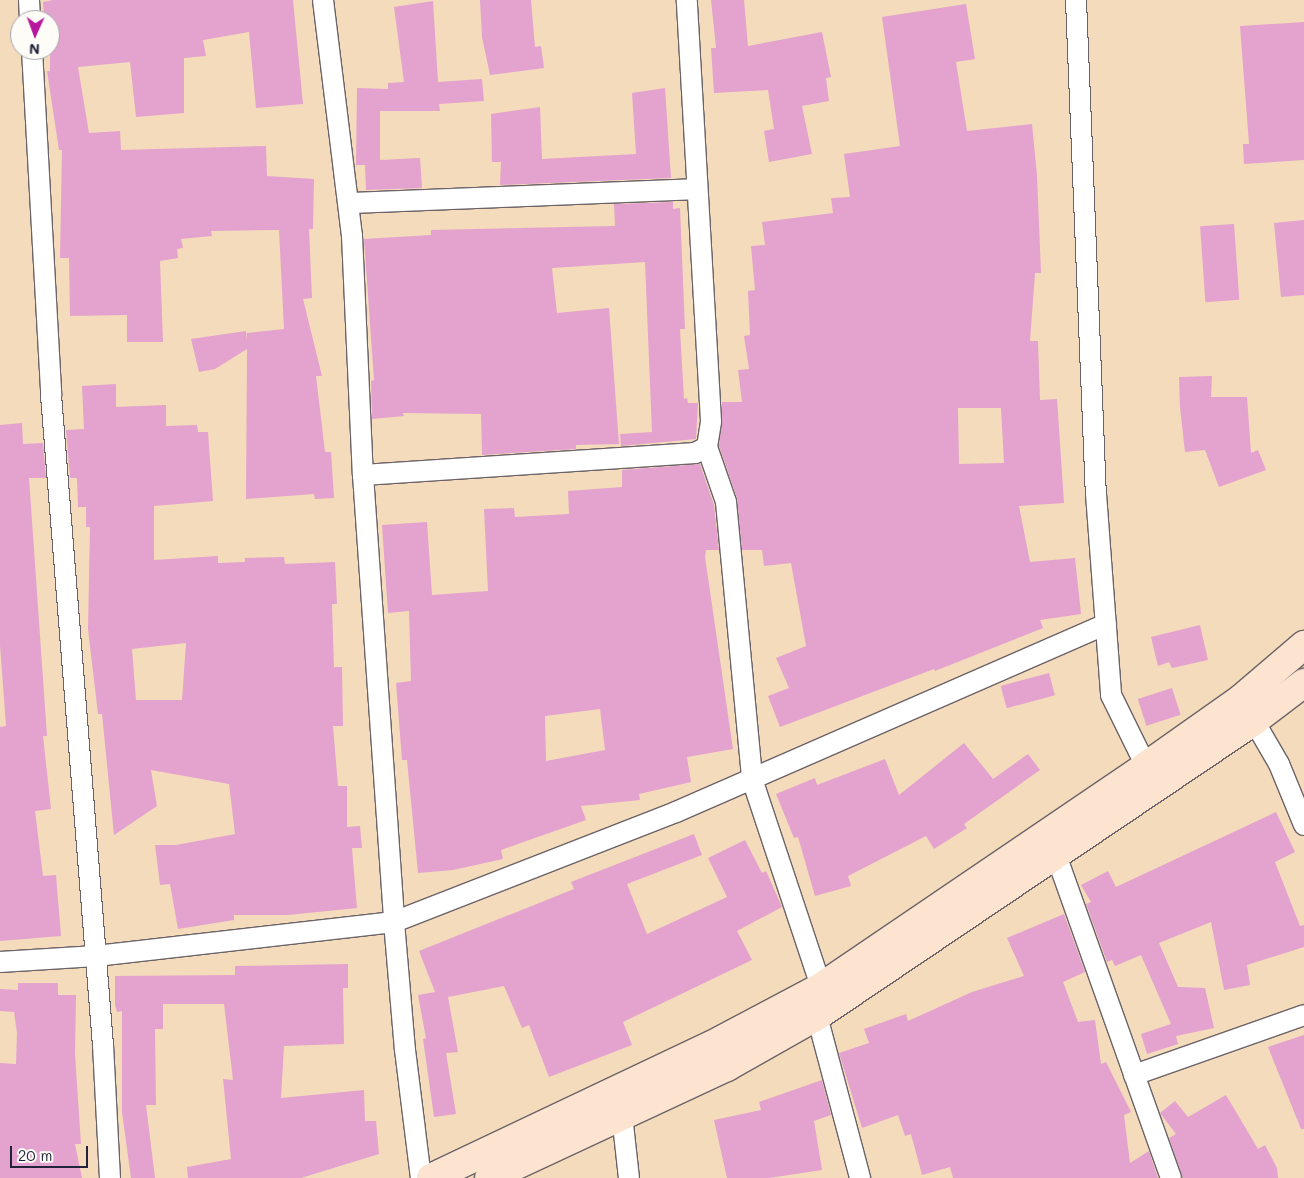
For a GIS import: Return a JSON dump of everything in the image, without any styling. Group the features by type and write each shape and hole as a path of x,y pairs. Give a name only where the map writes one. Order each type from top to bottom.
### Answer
{"street":[{"path":"323,0 349,203 363,475 394,922 405,1050 421,1178"},
{"path":"687,0 696,189 711,421 707,447 726,502 752,779 821,987"},
{"path":"1076,0 1096,494 1111,695 1146,766"},
{"path":"33,60 51,394 96,956 110,1178"},
{"path":"349,203 696,189"},
{"path":"363,475 695,453 707,447"},
{"path":"0,962 96,956 394,922 676,812 1106,624"},
{"path":"432,1178 720,1040 821,987 1146,766 1242,698 1304,645"},
{"path":"489,1178 727,1067 817,1016 1254,722 1304,683"},
{"path":"1254,722 1279,764 1304,825"},
{"path":"1056,855 1171,1178"},
{"path":"817,1016 860,1178"},
{"path":"1134,1075 1304,1016"},
{"path":"622,1116 629,1178"}],"building":[{"path":"53,0 293,0 303,104 256,108 249,32 203,40 206,56 184,58 184,113 136,117 130,62 78,67 89,133 120,131 121,150 266,146 267,176 314,179 313,229 309,229 312,298 303,299 322,376 316,376 325,452 331,452 334,498 315,499 314,494 246,499 247,349 215,369 199,372 191,339 246,331 247,341 247,333 284,329 279,230 211,231 212,236 181,239 183,248 177,249 178,258 160,261 163,342 127,342 127,315 70,316 69,258 60,258 62,150 59,150 47,71 50,71 50,60 60,60 60,10 43,10 43,2"},
{"path":"480,0 531,0 535,47 541,46 544,68 490,75 482,37"},
{"path":"711,0 744,0 748,46 822,32 831,77 826,78 829,101 802,106 812,154 769,162 764,131 774,129 768,90 714,93 711,48 716,48"},
{"path":"433,1 438,82 482,79 484,101 439,104 440,111 380,111 380,160 420,158 422,188 366,190 365,165 356,165 357,88 388,89 388,83 404,82 394,7"},
{"path":"966,4 975,59 956,62 967,131 1032,124 1037,175 1041,273 1035,273 1030,341 1038,341 1040,400 1057,399 1064,503 1019,506 1030,562 1075,558 1081,614 1040,620 1043,628 935,671 934,669 780,727 768,696 789,688 776,658 806,646 791,563 764,566 762,550 742,550 737,498 719,446 722,402 742,402 738,370 749,369 744,336 750,335 748,291 755,290 751,246 765,245 762,222 833,213 831,198 850,197 844,154 900,146 882,17","holes":["958,408 1001,408 1004,463 959,464"]},
{"path":"1304,22 1304,160 1244,164 1243,144 1249,144 1240,26"},
{"path":"665,88 671,178 500,185 501,162 492,162 491,114 540,107 542,159 636,154 632,93"},
{"path":"673,202 673,209 680,208 685,329 680,329 684,399 687,398 688,403 698,403 696,439 621,446 620,434 652,432 645,262 552,268 557,313 609,308 619,444 576,445 576,449 482,455 481,414 403,413 404,416 372,419 371,381 374,380 364,239 431,235 431,230 615,226 614,204"},
{"path":"1304,220 1304,295 1281,297 1274,223"},
{"path":"1234,224 1239,300 1205,302 1200,226"},
{"path":"1212,376 1211,397 1247,397 1251,453 1258,450 1266,470 1219,487 1205,450 1185,452 1180,407 1179,377"},
{"path":"116,384 116,407 166,405 166,426 197,425 198,432 208,432 213,501 154,506 154,560 218,556 218,563 245,562 245,558 284,557 285,564 335,562 337,604 332,604 334,667 342,667 343,726 333,726 338,786 347,786 347,827 360,826 362,848 352,848 357,908 288,915 234,915 234,920 178,929 170,884 160,885 155,845 176,845 235,834 229,784 151,770 157,806 114,835 102,714 98,714 88,629 90,527 86,527 86,507 78,507 77,478 70,478 66,430 84,429 82,386","holes":["186,643 182,700 136,700 132,649"]},
{"path":"22,423 23,444 43,443 46,478 29,478 47,736 43,736 51,809 35,811 43,876 56,875 61,936 0,941 0,727 6,726 0,645 0,425"},
{"path":"700,464 714,505 719,550 706,550 705,557 733,749 687,757 691,782 639,794 640,800 581,806 586,820 501,850 503,859 453,870 418,873 407,760 402,760 396,683 411,681 409,611 388,613 382,525 427,522 432,595 488,591 484,509 514,508 515,517 569,514 568,491 622,487 622,470","holes":["600,709 605,750 546,761 545,716"]},
{"path":"1200,625 1208,660 1172,668 1169,662 1158,666 1151,637"},
{"path":"1049,673 1055,695 1007,708 1001,686"},
{"path":"1172,688 1181,715 1146,726 1138,699"},
{"path":"964,743 993,779 1028,754 1040,770 964,824 967,828 934,849 926,836 848,876 851,886 815,896 798,837 794,838 776,794 815,778 817,785 885,759 899,795"},
{"path":"1276,812 1295,852 1275,862 1300,926 1304,925 1304,947 1247,965 1250,985 1224,990 1211,922 1159,943 1178,987 1205,988 1214,1028 1176,1036 1178,1044 1147,1054 1141,1034 1171,1024 1141,955 1115,966 1112,960 1107,962 1086,904 1091,902 1081,885 1108,871 1116,887"},
{"path":"694,834 702,855 627,884 647,934 727,897 708,858 745,840 762,873 766,871 782,907 737,931 752,960 623,1022 632,1045 549,1077 529,1025 522,1028 504,986 448,997 458,1052 446,1053 456,1114 434,1117 423,1039 426,1038 418,995 435,992 419,951 574,889 571,882"},
{"path":"1064,914 1085,972 1063,982 1078,1022 1095,1020 1101,1064 1106,1062 1131,1112 1124,1115 1130,1163 1149,1151 1158,1178 953,1178 950,1167 922,1175 911,1134 905,1136 898,1115 862,1128 839,1053 869,1043 864,1029 906,1014 908,1021 972,992 1024,976 1007,938"},
{"path":"348,964 348,988 343,988 344,1044 284,1046 281,1098 364,1090 365,1121 376,1121 379,1154 301,1178 188,1178 187,1167 231,1159 223,1079 233,1080 224,1004 163,1004 163,1029 155,1029 156,1105 146,1105 155,1178 131,1178 122,1112 122,1011 117,1012 115,1005 115,976 235,975 235,966"},
{"path":"18,983 58,983 58,995 76,995 75,1054 81,1144 75,1144 82,1178 0,1178 0,1063 16,1064 17,1033 14,1012 0,1011 0,989 18,990"},
{"path":"1304,1035 1304,1129 1301,1129 1268,1047"},
{"path":"822,1080 831,1115 814,1121 822,1170 769,1178 727,1178 714,1120 761,1110 759,1102"},
{"path":"1226,1095 1258,1149 1265,1145 1277,1168 1278,1178 1183,1178 1169,1138 1176,1134 1160,1113 1175,1101 1188,1117"}]}
